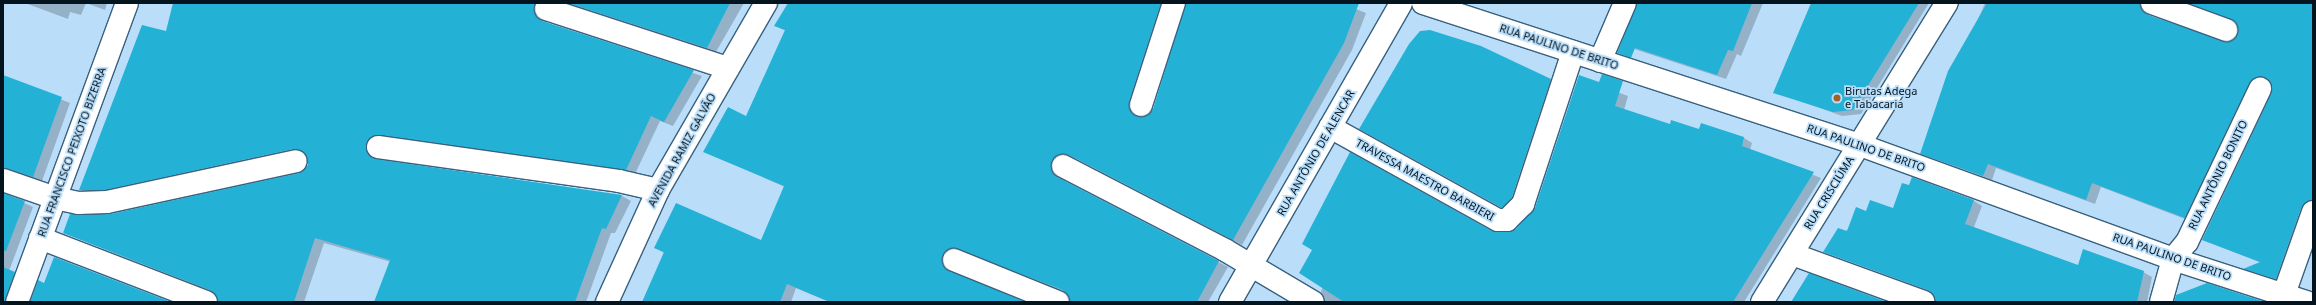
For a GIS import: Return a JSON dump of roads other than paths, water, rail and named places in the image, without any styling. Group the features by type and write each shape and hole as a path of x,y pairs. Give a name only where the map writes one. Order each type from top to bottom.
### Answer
{"street":[{"name":"RUA FRANCISCO PEIXOTO BIZERRA","path":"17,302 127,3"},
{"name":"AVENIDA RAMIZ GALVÃO","path":"607,302 658,190 766,3"},
{"path":"1141,105 1174,3"},
{"name":"RUA ANTÔNIO DE ALENCAR","path":"1230,302 1252,266 1401,3"},
{"name":"RUA PAULINO DE BRITO","path":"1423,3 1860,145 2173,259 2306,302"},
{"path":"1600,60 1625,3"},
{"name":"RUA CRISCIÚMA","path":"1762,302 1948,3"},
{"path":"2152,3 2226,30"},
{"path":"546,9 728,68"},
{"name":"TRAVESSA MAESTRO BARBIERI","path":"1330,127 1498,220 1507,220 1523,204 1574,52"},
{"name":"RUA ANTÔNIO BONITO","path":"2173,259 2187,242 2260,89"},
{"path":"378,147 619,181 658,190"},
{"path":"3,180 55,198 78,203 108,202 296,161"},
{"path":"1062,166 1252,266 1313,302"},
{"path":"2284,294 2313,212"},
{"path":"40,238 206,302"},
{"path":"1792,254 1924,302"},
{"path":"2161,302 2173,259"},
{"path":"954,260 1058,302"}],"place":[{"name":"Birutas Adega e Tabacaria","path":"1837,98"}]}
